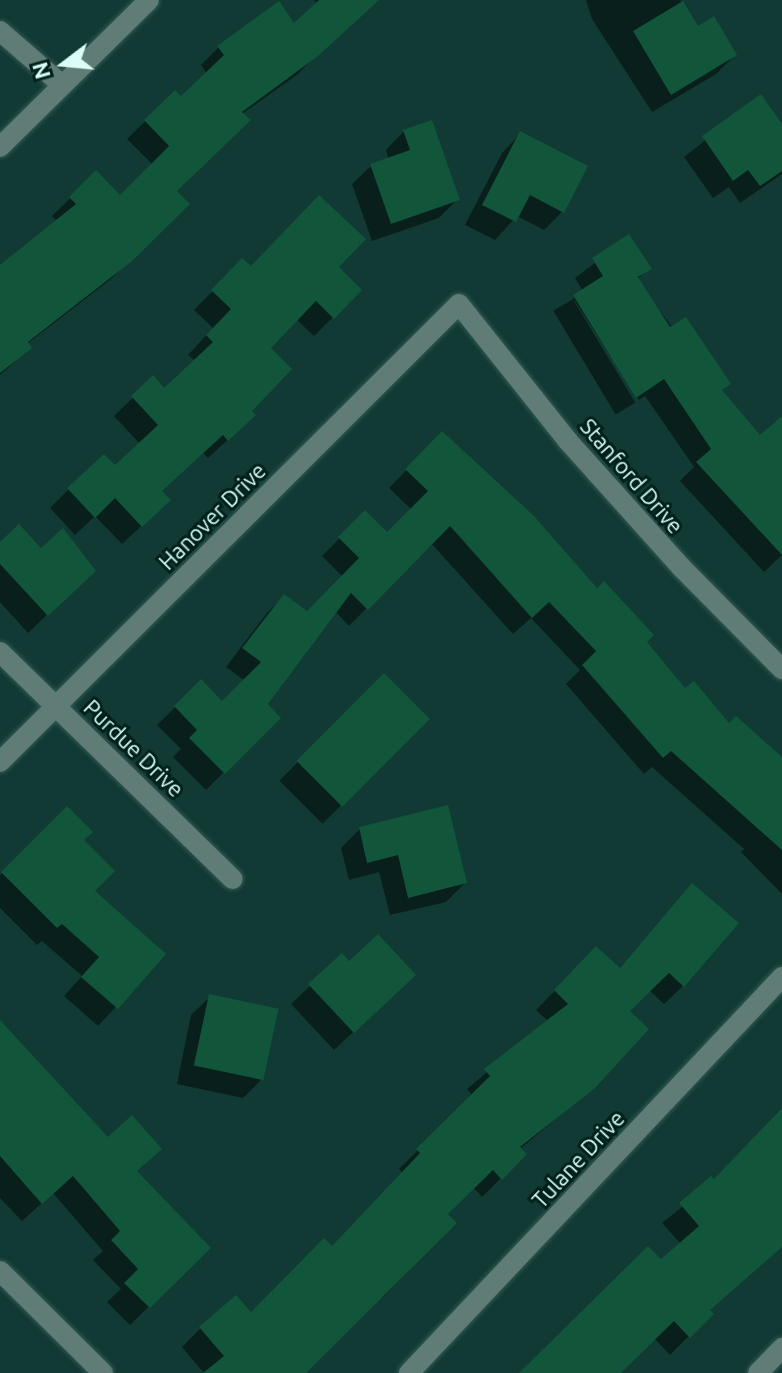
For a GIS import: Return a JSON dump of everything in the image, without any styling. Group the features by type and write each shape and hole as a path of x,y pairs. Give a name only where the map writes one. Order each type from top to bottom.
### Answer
{"street":[{"path":"0,147 149,0"},
{"path":"0,31 61,84"},
{"name":"Stanford Drive","path":"459,304 589,464 782,669"},
{"name":"Hanover Drive","path":"0,762 459,304"},
{"name":"Purdue Drive","path":"0,652 233,879"},
{"name":"Tulane Drive","path":"409,1373 782,977"},
{"path":"0,1271 103,1373"},
{"path":"758,1373 782,1348"}],"building":[{"path":"319,0 379,0 318,56 242,112 251,120 177,191 190,204 132,261 28,342 32,348 0,373 0,265 76,204 69,197 96,170 120,195 169,146 144,120 175,90 181,96 224,55 217,46 279,1 294,23"},
{"path":"683,1 698,26 714,16 737,55 671,95 633,31"},
{"path":"761,94 782,124 782,171 760,186 748,170 733,181 702,136"},
{"path":"432,120 460,200 391,224 370,164 410,150 403,130"},
{"path":"520,131 588,166 564,213 530,195 516,222 482,205"},
{"path":"319,195 366,239 339,267 362,290 334,319 316,301 271,348 292,369 252,411 256,415 228,441 223,435 162,491 171,500 142,527 115,498 95,518 67,488 104,454 115,465 158,425 131,396 153,375 164,388 213,342 206,335 231,309 211,290 242,258 251,266"},
{"path":"629,234 652,269 638,277 670,327 686,317 731,384 722,390 760,435 782,416 782,555 696,462 711,449 664,379 636,398 573,295 603,276 592,258"},
{"path":"442,431 534,516 597,588 604,581 654,635 647,642 685,688 694,681 729,723 736,716 782,757 782,850 671,751 663,758 582,665 596,651 549,602 532,618 450,526 368,610 351,593 268,704 281,718 225,774 189,738 197,730 174,706 201,679 222,701 261,662 242,648 284,594 307,611 359,558 338,537 365,510 387,532 428,491 405,469"},
{"path":"19,524 41,548 63,528 96,571 48,616 0,564 0,542"},
{"path":"384,673 430,719 342,807 296,761"},
{"path":"448,805 467,883 408,898 398,855 367,863 359,827"},
{"path":"67,806 93,832 84,840 115,871 95,891 166,954 118,1009 81,977 99,957 62,924 57,928 1,872"},
{"path":"692,883 739,923 684,987 669,973 630,1011 649,1029 594,1089 520,1147 527,1154 502,1180 493,1170 448,1214 457,1223 306,1373 203,1373 224,1356 199,1327 236,1295 251,1312 324,1238 332,1246 420,1153 416,1149 490,1076 484,1069 568,1004 554,990 596,946 620,968"},
{"path":"378,934 416,975 354,1033 308,984 342,953 349,961"},
{"path":"209,994 278,1009 263,1080 194,1065"},
{"path":"0,1020 108,1137 132,1115 162,1149 137,1171 211,1248 150,1308 124,1283 138,1269 111,1240 120,1231 73,1176 42,1204 0,1156"},
{"path":"782,1108 782,1247 710,1310 714,1314 690,1338 674,1321 621,1373 519,1373 648,1246 661,1259 699,1226 679,1203 711,1176 714,1179"}]}
